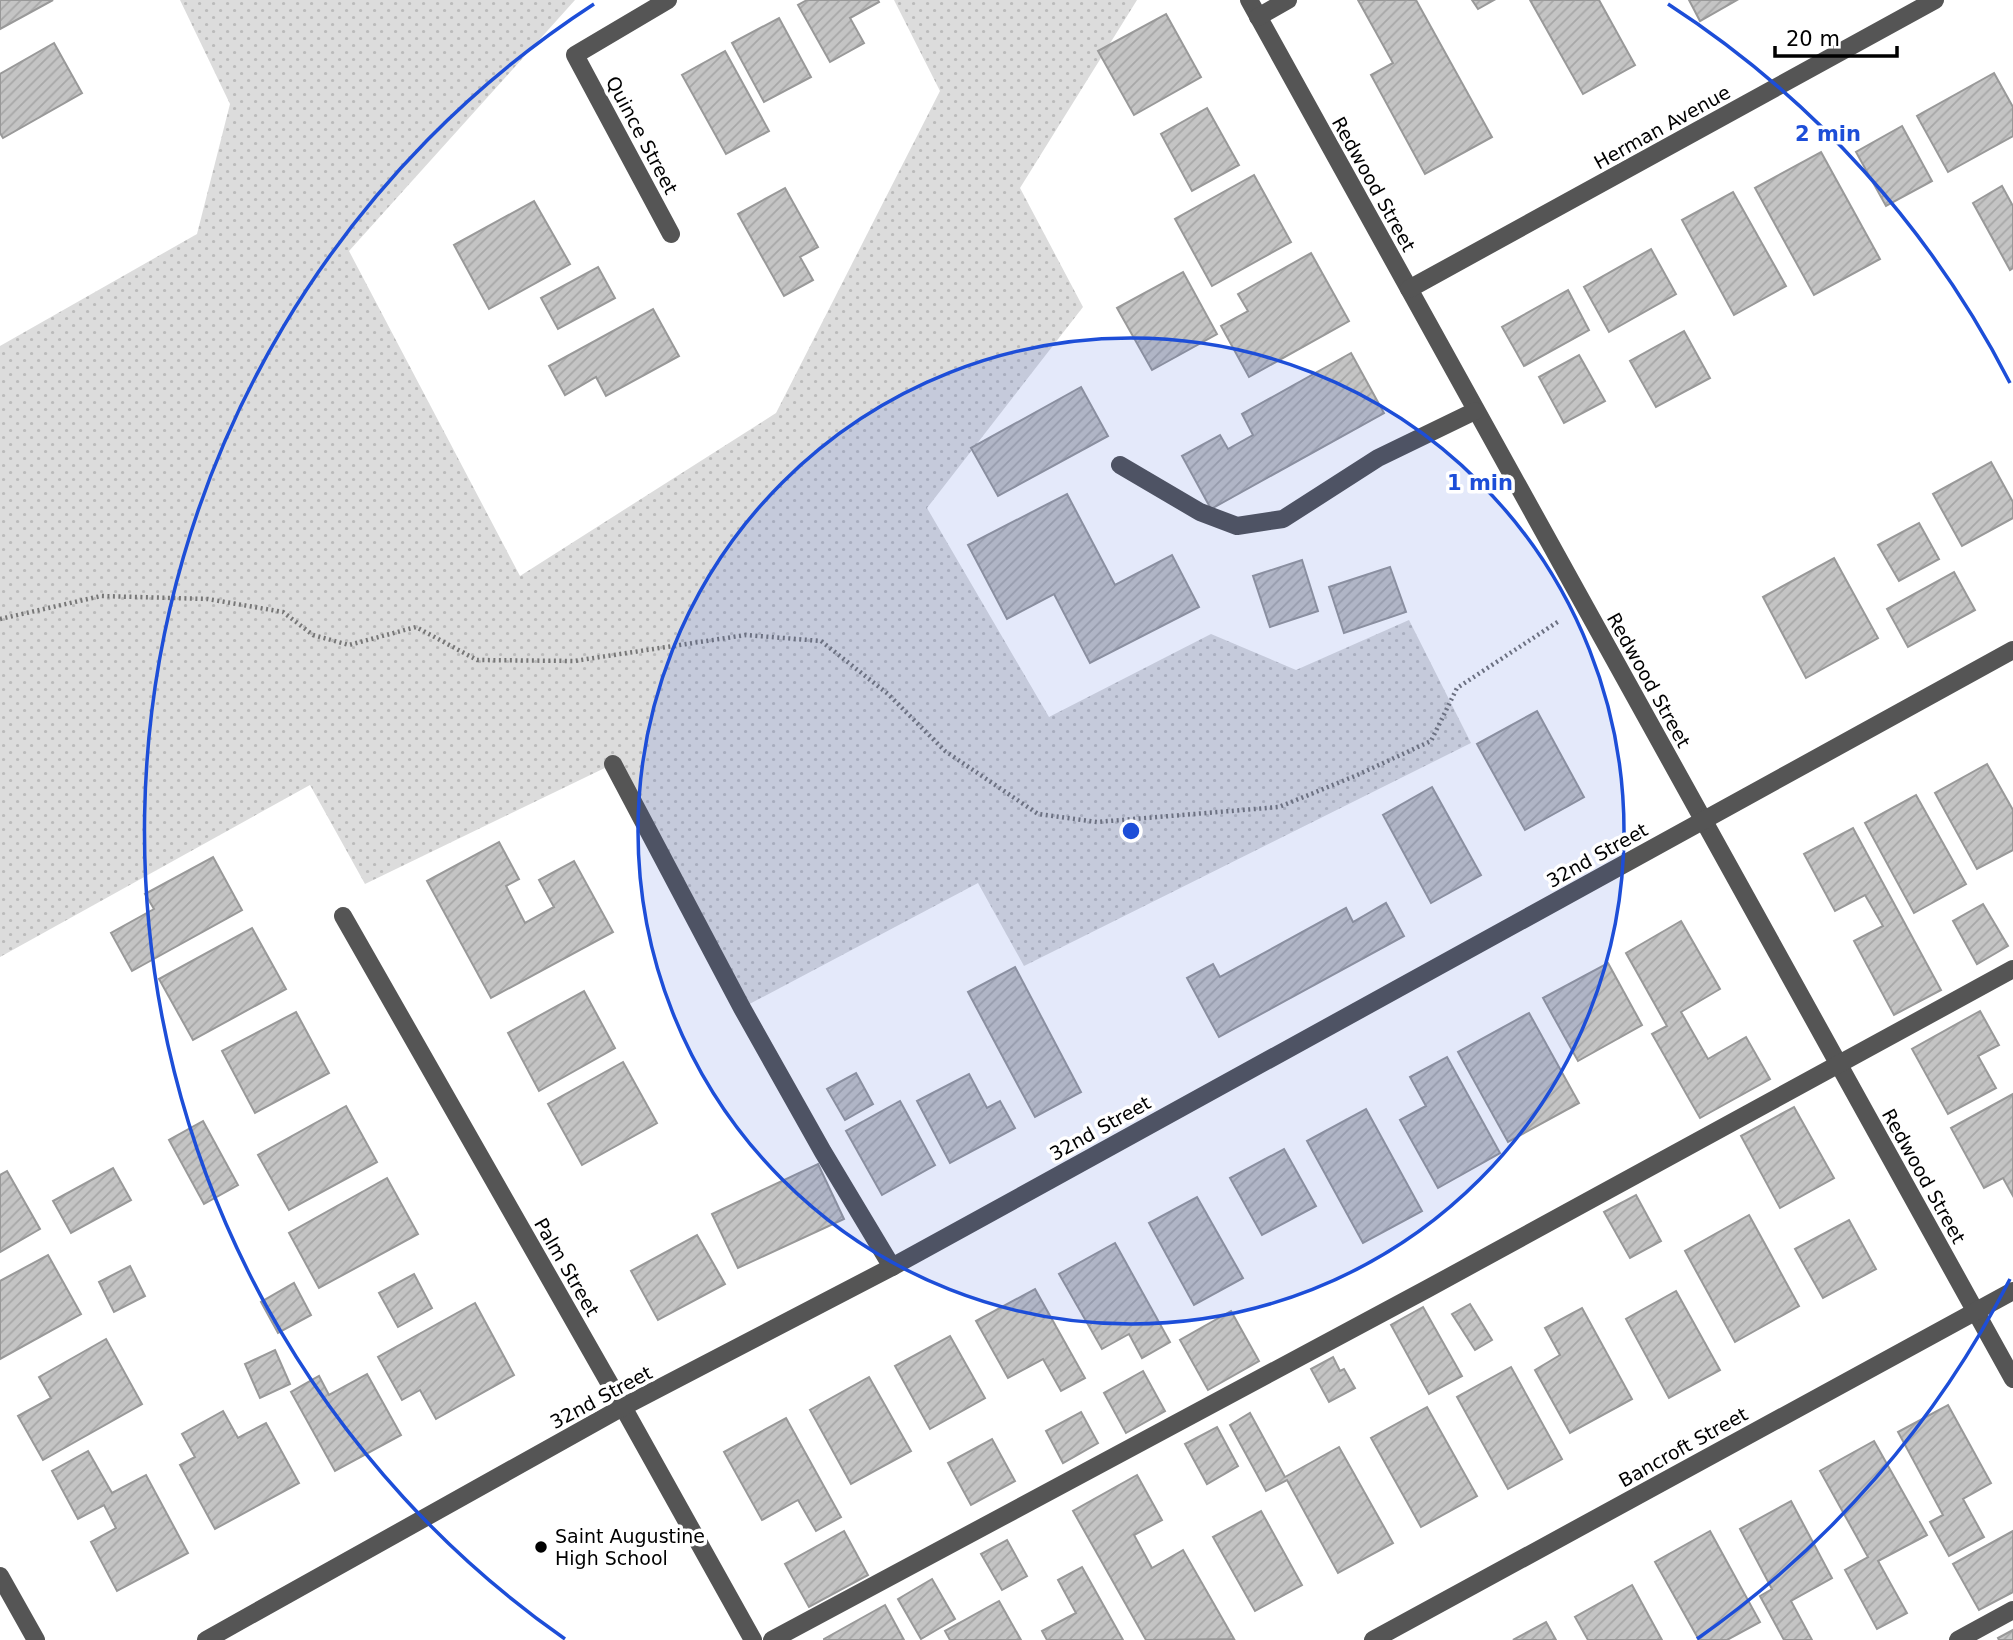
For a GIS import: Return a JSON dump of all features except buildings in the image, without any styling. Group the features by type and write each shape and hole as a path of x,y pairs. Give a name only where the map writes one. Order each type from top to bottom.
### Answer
{"street":[{"name":"Quince Street","path":"668,0 575,55 671,234"},
{"name":"Redwood Street","path":"1249,0 2013,1379"},
{"path":"1258,17 1288,0"},
{"name":"Herman Avenue","path":"1409,289 1935,0"},
{"path":"1120,465 1200,512 1237,526 1283,519 1378,458 1475,411"},
{"name":"32nd Street","path":"206,1640 624,1407 892,1267 2013,650"},
{"path":"613,764 742,1008 892,1267"},
{"name":"Palm Street","path":"342,916 624,1407 753,1640"},
{"path":"772,1640 1439,1283 2013,969"},
{"name":"Bancroft Street","path":"1373,1640 2013,1291"},
{"path":"0,1576 36,1640"},
{"path":"1958,1640 2013,1609"}],"path":[{"path":"0,619 102,596 208,599 282,612 313,635 349,645 416,627 477,660 574,661 746,635 821,641 888,694 945,751 1038,814 1097,822 1279,807 1355,776 1431,741 1457,688 1583,605"}],"shaded area":[{"path":"180,0 575,0 349,251 520,576 776,413 940,91 894,0 1137,0 1020,188 1083,307 927,508 1049,717 1211,634 1296,670 1409,620 1471,743 1024,966 978,883 742,1008 613,764 365,884 310,785 0,957 0,346 197,234 230,104"}],"place":[{"name":"Saint Augustine High School","path":"541,1547"}]}
